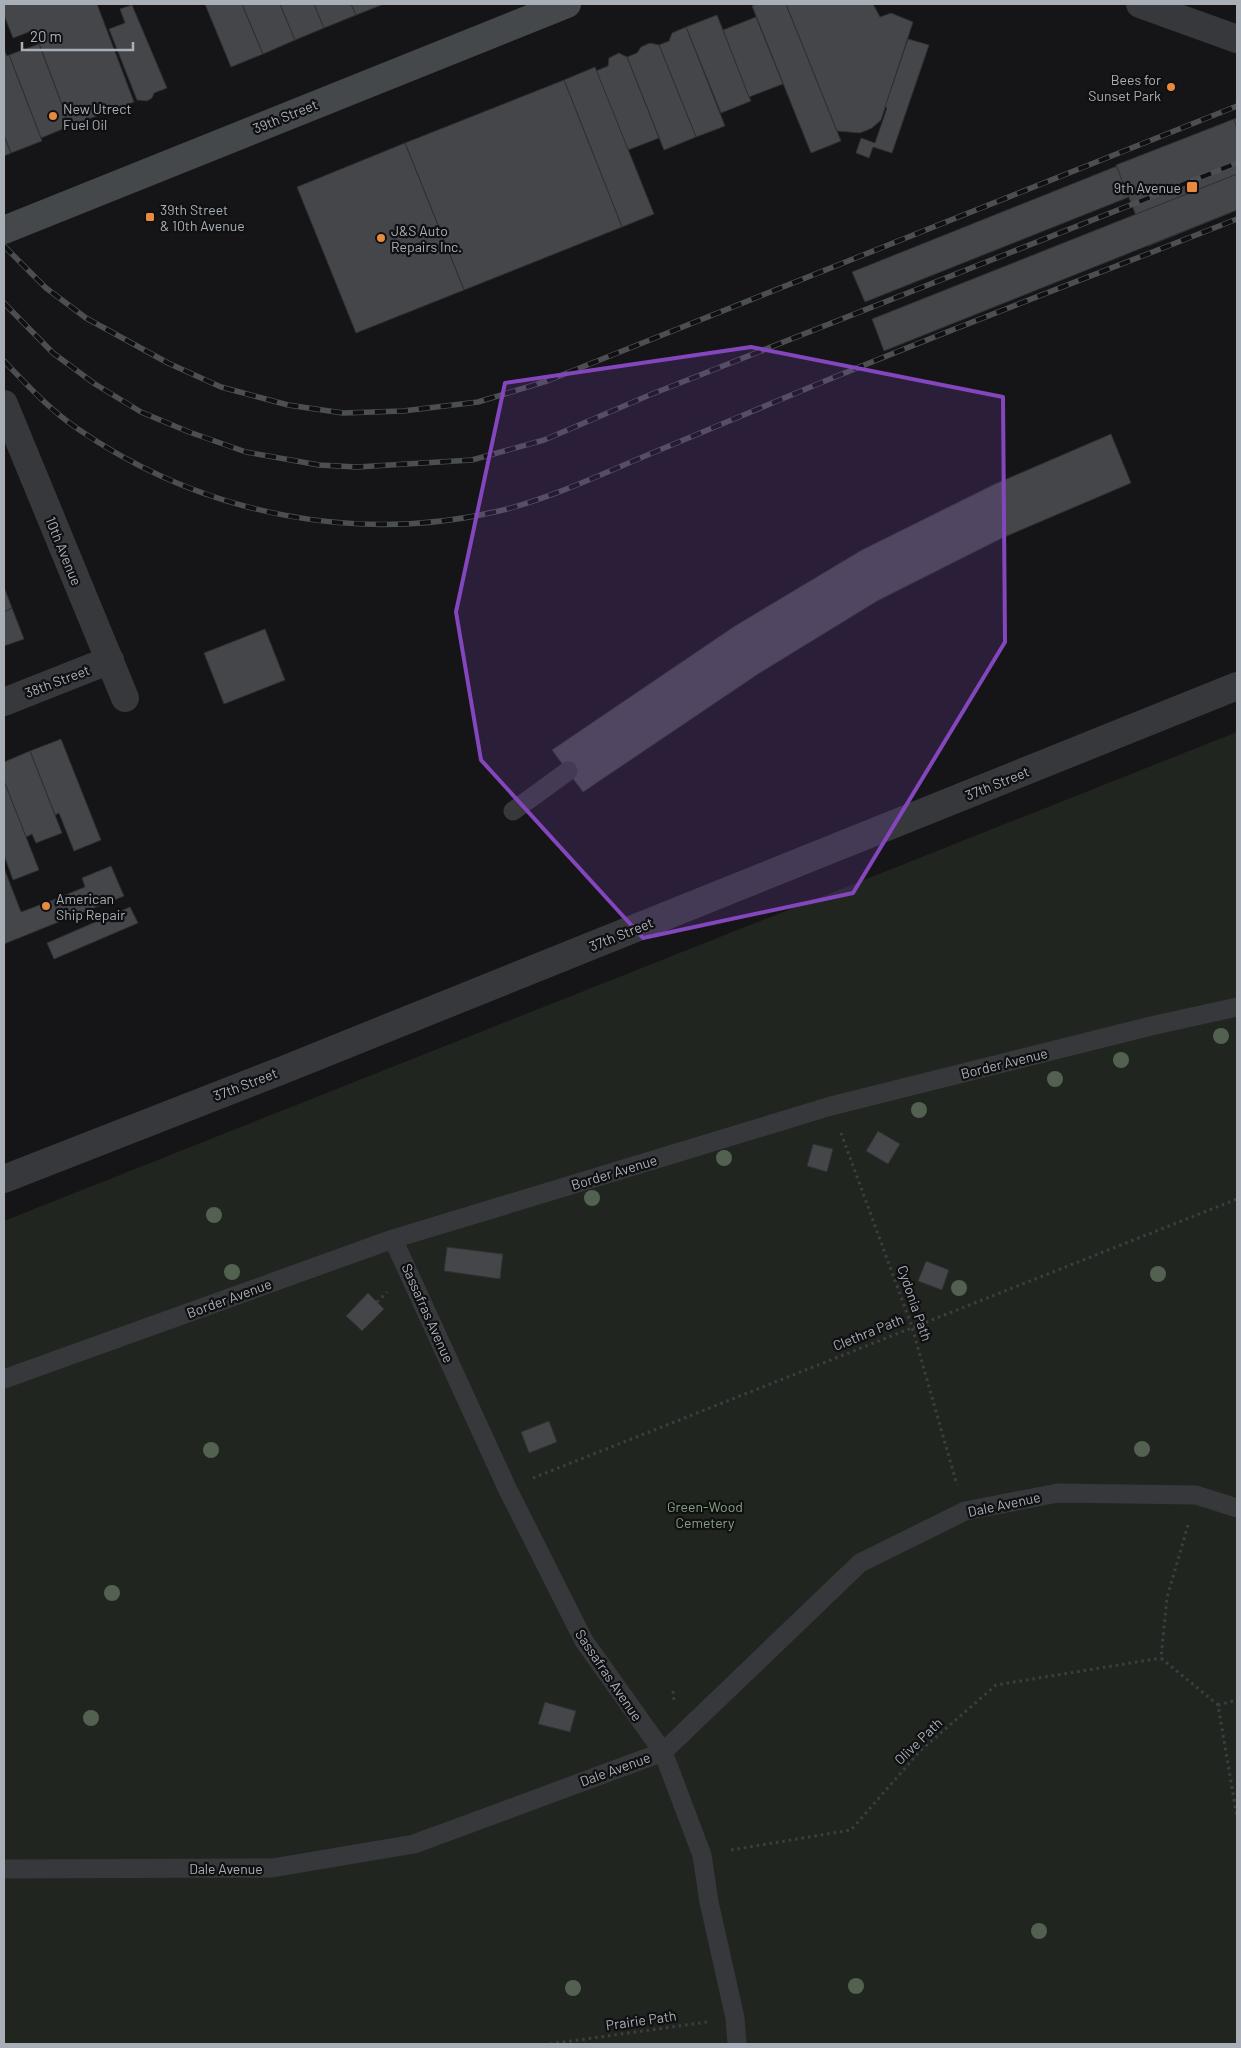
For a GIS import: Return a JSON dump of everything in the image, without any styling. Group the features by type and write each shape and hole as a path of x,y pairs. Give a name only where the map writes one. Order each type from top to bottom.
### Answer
{"main road":[{"name":"39th Street","path":"4,230 567,4"}],"street":[{"path":"1140,4 1237,39"},
{"name":"10th Avenue","path":"4,404 125,698"},
{"name":"38th Street","path":"4,702 110,660"},
{"name":"37th Street","path":"4,1179 283,1070 1237,686"}],"lane":[{"path":"513,811 568,771"},
{"name":"Border Avenue","path":"4,1380 393,1239 831,1106 1151,1026 1237,1007"},
{"name":"Sassafras Avenue","path":"393,1239 507,1488 584,1640 662,1752 702,1855 709,1902 735,2018 737,2044"},
{"name":"Dale Avenue","path":"4,1869 272,1868 414,1844 662,1752 860,1563 965,1512 1058,1493 1196,1494 1237,1508"}],"path":[{"name":"Cydonia Path","path":"831,1106 912,1327 965,1512"},
{"name":"Clethra Path","path":"507,1488 1237,1199"},
{"path":"1196,1494 1167,1598 1161,1658 1218,1705 1237,1817"},
{"name":"Olive Path","path":"702,1855 851,1830 920,1751 996,1685 1161,1658"},
{"path":"1218,1705 1237,1700"},
{"name":"Prairie Path","path":"550,2044 735,2018"}],"highlighted area":[{"path":"751,347 1003,397 1005,642 853,893 643,938 481,760 456,612 505,383"}],"green space":[{"name":"Green-Wood Cemetery","path":"1237,732 1237,2044 4,2044 4,1221"}],"building":[{"path":"4,4 97,4 134,102 70,126 34,30 13,38 4,15"},
{"path":"205,4 242,4 263,54 231,67"},
{"path":"242,4 280,4 295,40 263,54"},
{"path":"280,4 314,4 324,28 295,40"},
{"path":"314,4 351,4 356,15 324,28"},
{"path":"351,4 384,4 356,15"},
{"path":"757,4 786,4 841,141 811,153 752,6"},
{"path":"786,4 873,4 880,17 891,13 913,22 881,120 872,128 860,133 837,131"},
{"path":"132,5 167,88 154,93 152,98 147,101 137,100 109,29 125,23 120,9"},
{"path":"717,15 751,101 721,113 686,27"},
{"path":"756,17 783,84 749,97 723,30"},
{"path":"686,27 725,126 696,137 659,45 669,41 672,33"},
{"path":"908,39 929,45 892,153 873,147 869,158 856,153 861,138 875,143"},
{"path":"650,43 659,45 696,137 664,150 627,57 637,53 641,47"},
{"path":"39,44 70,126 41,138 9,55"},
{"path":"4,49 7,56 9,55 42,141 11,153 4,136"},
{"path":"619,53 627,57 659,138 628,150 596,71 608,66 609,58"},
{"path":"595,67 654,214 622,227 564,80"},
{"path":"564,80 622,227 464,290 405,143"},
{"path":"1237,118 1237,154 865,302 852,272"},
{"path":"1234,119 1237,129 1237,210 1148,246 1116,165"},
{"path":"4,136 11,153 4,156"},
{"name":"J&S Auto Repairs Inc.","path":"405,143 464,290 356,333 297,187"},
{"path":"1237,174 1237,210 884,351 872,319"},
{"path":"1111,434 1131,483 1002,538 877,601 758,674 583,792 552,750 735,626 862,550 995,484"},
{"path":"4,587 12,608 4,612"},
{"path":"12,608 24,639 4,646 4,612"},
{"path":"265,629 285,680 224,704 204,653"},
{"path":"61,739 101,840 74,851 59,813 55,815 30,751"},
{"path":"30,751 62,833 36,843 32,834 26,837 4,781 4,762"},
{"path":"4,781 39,870 13,880 4,855"},
{"path":"111,866 124,896 61,921 53,900 85,887 82,878"},
{"name":"American Ship Repair","path":"4,868 21,912 53,900 61,921 4,944"},
{"path":"130,907 138,923 54,959 47,943"},
{"path":"878,1131 900,1144 888,1164 866,1151"},
{"path":"813,1144 833,1149 827,1172 807,1166"},
{"path":"447,1247 503,1254 500,1279 444,1271"},
{"path":"926,1261 949,1270 942,1290 918,1281"},
{"path":"368,1293 384,1309 362,1331 346,1316"},
{"path":"549,1421 557,1442 529,1453 521,1432"},
{"path":"545,1702 576,1711 570,1732 538,1724"}],"railway":[{"path":"4,246 46,288 86,318 168,363 221,387 288,405 343,413 403,411 478,402 547,381 1237,106"},
{"path":"4,303 53,353 95,384 141,412 189,432 246,452 319,465 357,467 472,460 544,440 652,394 1237,163"},
{"path":"4,361 30,388 68,422 126,459 177,483 230,502 284,515 340,523 396,524 451,520 507,509 560,492 876,360 1237,219"}],"place":[{"name":"Bees for Sunset Park","path":"1171,87"},
{"name":"New Utrect Fuel Oil","path":"53,116"},
{"name":"9th Avenue","path":"1192,187"},
{"name":"39th Street & 10th Avenue","path":"150,217"},
{"name":"J&S Auto Repairs Inc.","path":"381,238"},
{"name":"American Ship Repair","path":"46,906"}]}
